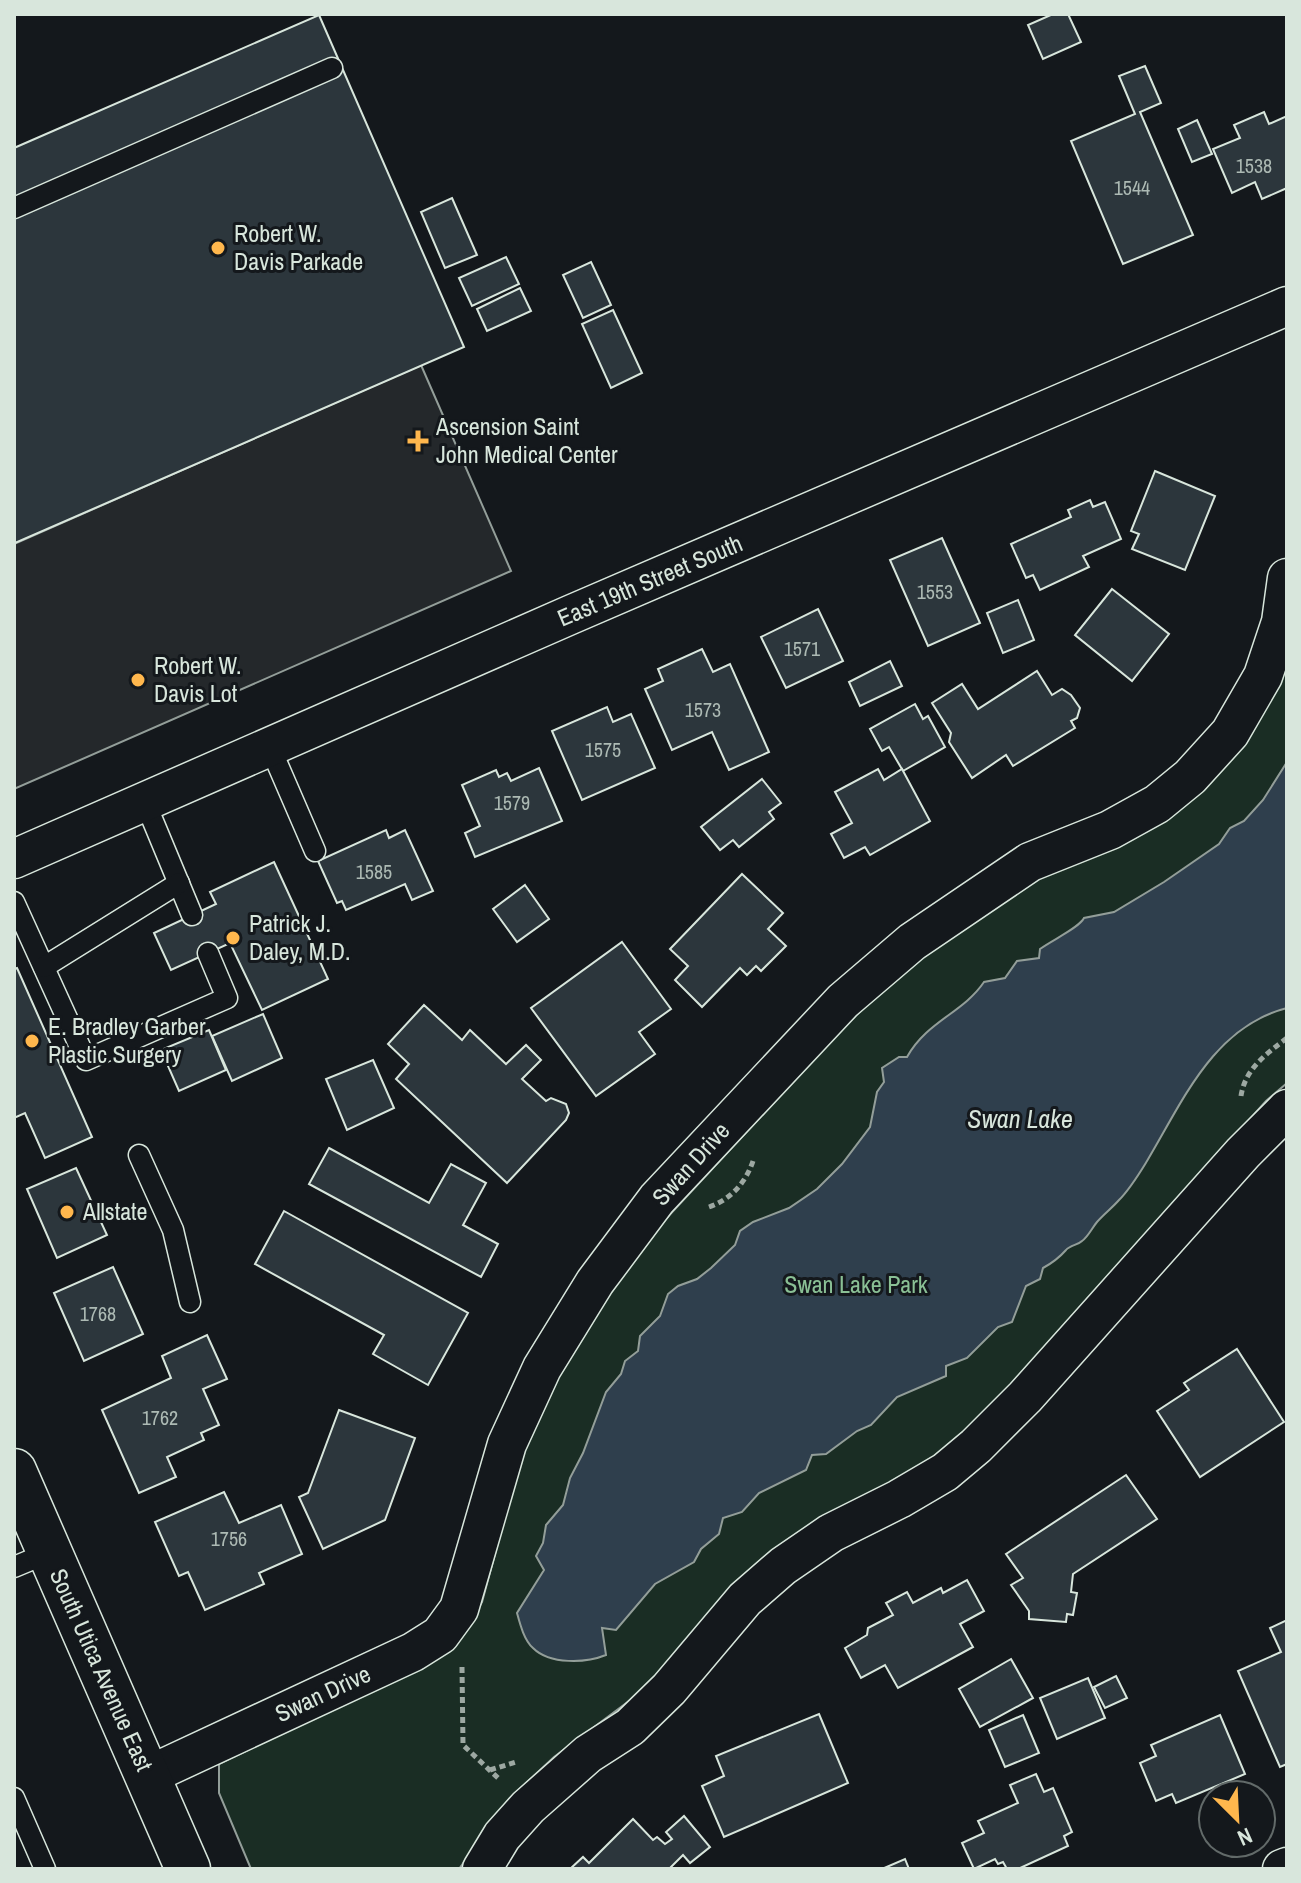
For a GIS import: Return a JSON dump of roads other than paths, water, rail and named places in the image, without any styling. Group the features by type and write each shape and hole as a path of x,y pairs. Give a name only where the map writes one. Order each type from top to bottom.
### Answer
{"main road":[{"name":"South Utica Avenue East","path":"14,1471 32,1560 147,1776 188,1869"}],"street":[{"name":"East 19th Street South","path":"14,859 1287,306"},
{"name":"Swan Drive","path":"147,1776 413,1652 440,1635 459,1609 507,1444 542,1368 595,1282 657,1199 843,1001 912,942 1030,862 1110,830 1157,804 1190,777 1230,733 1263,676 1281,622 1287,578"},
{"path":"482,1869 502,1836 528,1807 588,1754 630,1727 706,1648 745,1599 783,1566 831,1533 945,1472 976,1446 1025,1397 1243,1153 1287,1109"}],"lane":[{"path":"14,208 332,68"},
{"path":"270,747 315,851"},
{"path":"145,802 192,915"},
{"path":"44,967 179,883"},
{"path":"14,902 86,1060 227,998 208,953"},
{"path":"139,1155 173,1230 190,1302"},
{"path":"14,1798 45,1869"}],"water":[{"name":"Swan Lake","path":"1287,762 1287,1008 1239,1031 1220,1049 1188,1091 1131,1186 1084,1239 1043,1268 1040,1279 1026,1286 1012,1322 998,1327 967,1358 946,1366 946,1376 897,1397 871,1425 857,1431 826,1454 812,1455 806,1470 759,1493 742,1512 723,1518 719,1534 701,1549 694,1562 655,1584 616,1630 602,1628 606,1655 568,1661 540,1654 530,1645 517,1613 544,1570 536,1556 543,1543 546,1525 563,1505 570,1478 606,1392 621,1374 625,1361 638,1351 640,1336 660,1316 668,1294 711,1268 735,1245 740,1231 753,1222 789,1208 817,1189 842,1164 870,1127 877,1092 884,1082 882,1068 899,1057 907,1057 925,1034 966,1002 984,982 1005,978 1017,961 1039,958 1040,949 1084,918 1114,912 1219,844 1230,828 1244,821 1263,800"}],"place":[{"name":"Robert W. Davis Parkade","path":"218,248"},
{"name":"Ascension Saint John Medical Center","path":"418,441"},
{"name":"Robert W. Davis Lot","path":"138,680"},
{"name":"Patrick J. Daley, M.D.","path":"233,938"},
{"name":"E. Bradley Garber Plastic Surgery","path":"32,1041"},
{"name":"Allstate","path":"67,1212"}],"park label":[{"name":"Swan Lake Park","path":"856,1285"}]}
